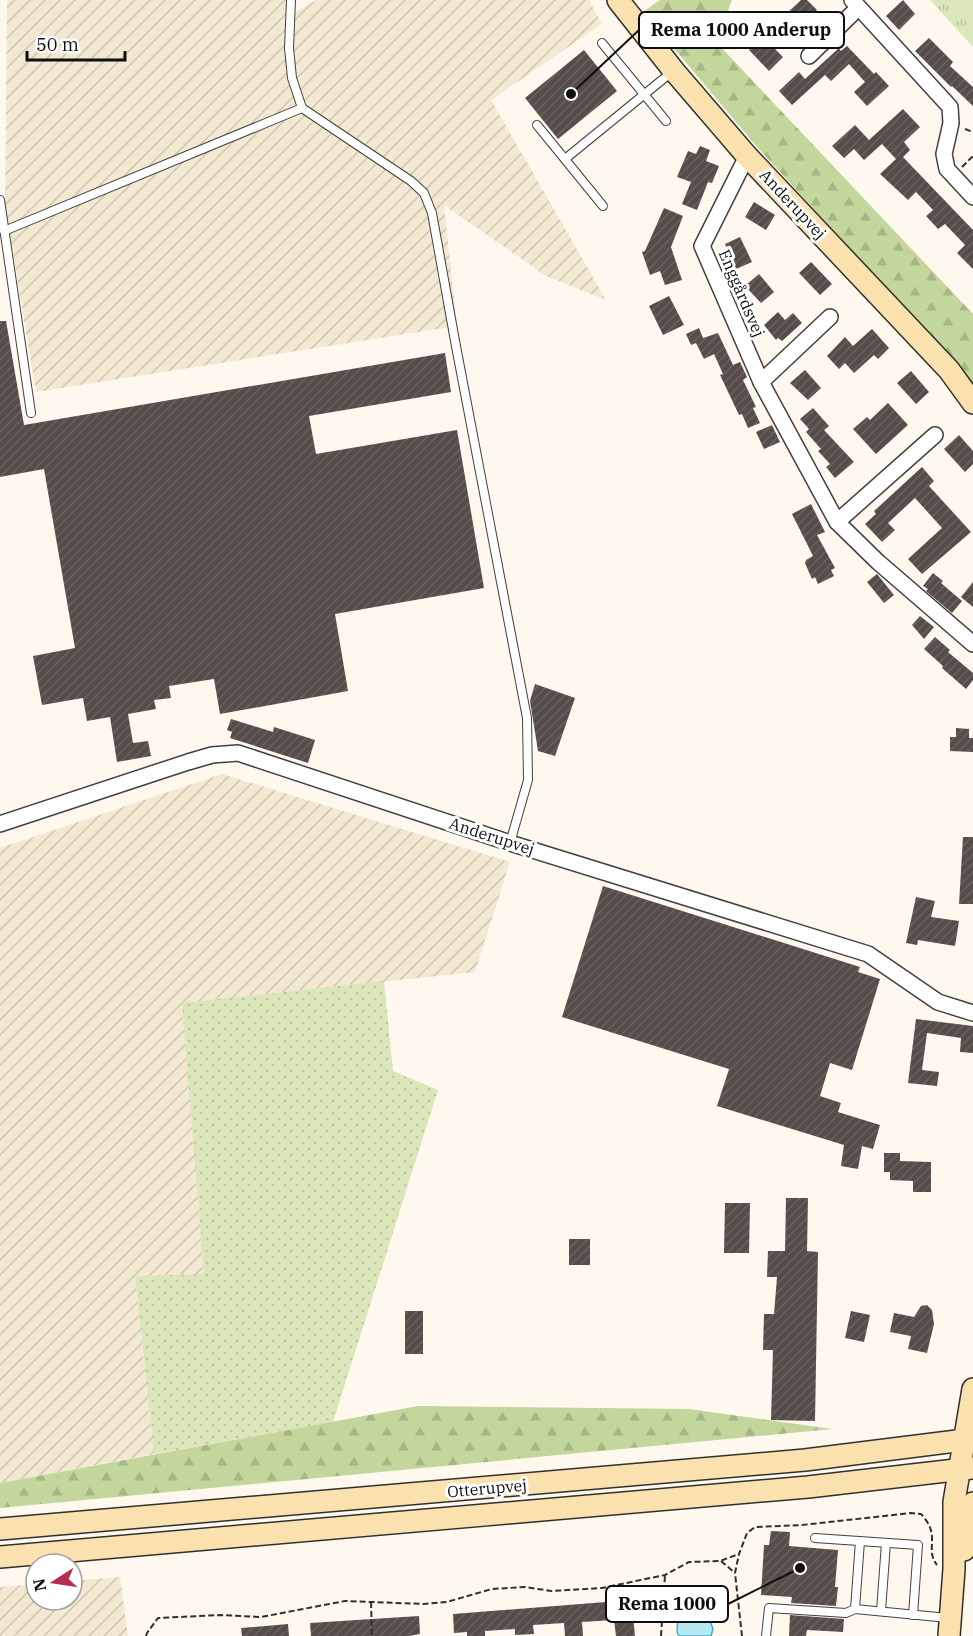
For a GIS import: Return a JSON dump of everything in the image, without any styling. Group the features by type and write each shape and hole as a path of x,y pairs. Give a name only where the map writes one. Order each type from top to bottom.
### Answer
{"main road":[{"name":"Anderupvej","path":"624,2 674,70 747,156 949,370 973,403"},
{"path":"950,1627 954,1569 954,1503 968,1453 973,1389"},
{"name":"Otterupvej","path":"0,1557 742,1492 817,1474 968,1453"},
{"name":"Otterupvej","path":"0,1529 806,1460 968,1453"},
{"path":"954,1569 963,1556 973,1503"}],"street":[{"path":"808,56 855,4 950,107 951,123 944,154 947,170 973,197"},
{"name":"Enggårdsvej","path":"747,156 702,246 761,382 837,522 878,562 973,644"},
{"path":"761,382 830,317"},
{"path":"837,522 935,435"},
{"name":"Anderupvej","path":"0,824 212,755 238,753 510,843 868,954 938,1002 973,1013"}],"lane":[{"path":"291,0 289,48 292,78 302,108 411,181 424,193 432,213 454,341 527,718 528,780 510,843"},
{"path":"602,43 666,121"},
{"path":"565,159 674,70"},
{"path":"4,231 302,108"},
{"path":"537,125 603,206"},
{"path":"0,200 31,413"},
{"path":"815,1538 918,1545 913,1614"},
{"path":"855,1609 860,1541"},
{"path":"881,1611 886,1543"},
{"path":"766,1636 769,1608 846,1613 855,1609 913,1614 950,1627"}],"path":[{"path":"146,1636 158,1618 220,1615 261,1617 345,1601 424,1604 447,1602 492,1589 525,1587 551,1591 602,1588 665,1575 689,1562 720,1561 739,1554"},
{"path":"720,1561 735,1573"},
{"path":"661,1636 665,1575"},
{"path":"371,1602 372,1636"}],"shaded area":[{"path":"7,0 295,0 295,12 316,0 589,0 602,24 491,100 606,300 546,276 444,205 457,326 36,392 5,206"},
{"path":"222,774 510,862 475,972 183,1003 204,1274 135,1276 154,1454 0,1483 0,848"},
{"path":"120,1577 128,1636 0,1636 0,1587 24,1585 24,1612 84,1612 84,1580"}],"green space":[{"path":"660,0 732,0 716,42 973,314 973,384 759,149 643,12"},
{"path":"930,0 973,0 973,47"},
{"path":"384,981 393,1071 438,1090 333,1422 154,1454 135,1276 204,1274 182,1003"},
{"path":"418,1406 689,1409 833,1429 0,1508 0,1483"}],"water":[{"path":"684,1594 700,1594 713,1629 711,1636 679,1636 677,1632 679,1603"}],"building":[{"path":"801,0 807,0 817,10 797,28 785,15"},
{"path":"903,0 915,14 899,30 886,16"},
{"path":"763,37 783,57 769,71 749,50"},
{"path":"929,38 953,62 950,66 973,87 973,106 915,51"},
{"path":"847,46 889,86 867,106 854,92 865,82 849,64 831,81 825,75 792,105 779,91 799,72 805,79 839,48 841,51"},
{"path":"584,50 617,91 558,139 525,98"},
{"path":"903,109 920,127 904,142 910,150 903,157 973,230 973,269 957,253 965,245 945,224 938,229 926,216 933,210 916,192 908,200 880,174 896,159 882,144 864,160 854,149 844,158 832,146 855,125 869,140"},
{"path":"700,146 710,150 706,161 719,166 712,183 708,182 697,210 682,204 691,182 677,177 688,151 696,154"},
{"path":"754,202 775,215 766,230 745,217"},
{"path":"664,208 683,216 671,247 682,280 665,285 660,271 650,275 642,252 645,251"},
{"path":"740,237 752,262 736,269 725,244"},
{"path":"811,262 832,284 820,295 799,273"},
{"path":"759,274 774,292 761,303 745,286"},
{"path":"669,296 684,325 663,335 649,306"},
{"path":"778,312 785,320 793,313 802,323 782,341 778,338 776,340 764,325"},
{"path":"0,321 6,321 24,425 445,353 451,392 309,416 316,454 457,430 484,588 335,614 348,691 220,714 214,679 169,686 171,698 154,700 156,709 128,714 133,743 148,741 151,756 117,762 110,717 87,721 83,698 42,705 33,656 75,648 44,469 0,477"},
{"path":"699,328 703,338 718,333 733,365 740,362 747,377 743,380 756,407 753,408 760,423 748,428 742,414 739,415 720,375 723,374 714,354 704,359 696,343 691,345 686,334"},
{"path":"872,329 889,348 878,359 874,355 854,373 845,363 839,369 827,356 845,337 853,346"},
{"path":"805,370 821,388 808,400 790,383"},
{"path":"911,371 929,392 916,404 897,383"},
{"path":"888,403 908,425 876,454 853,429 867,417 870,420"},
{"path":"813,408 829,426 824,430 854,462 835,478 826,467 830,464 818,451 821,449 806,432 809,429 800,419"},
{"path":"772,425 780,442 764,449 756,432"},
{"path":"959,435 973,451 973,464 965,472 944,449"},
{"path":"922,467 934,481 929,486 971,532 922,574 908,559 942,528 915,498 888,523 895,530 882,542 865,524 876,514 874,511"},
{"path":"811,504 825,532 817,535 835,568 831,570 834,576 818,584 815,577 812,579 805,563 813,556 792,514"},
{"path":"933,573 962,601 952,613 923,586"},
{"path":"877,574 894,595 884,603 867,582"},
{"path":"973,582 973,607 961,597"},
{"path":"920,616 934,627 924,639 912,625"},
{"path":"935,637 950,650 948,652 973,673 973,680 966,689 924,649"},
{"path":"535,684 575,698 555,756 538,751 530,701"},
{"path":"231,719 273,732 274,727 315,740 308,763 230,738 232,732 227,730"},
{"path":"956,728 969,729 969,738 973,738 973,752 950,751 950,737 956,737"},
{"path":"963,837 973,837 973,904 959,904"},
{"path":"603,886 860,967 858,972 880,979 852,1070 830,1063 820,1096 841,1103 838,1112 880,1125 873,1149 862,1146 858,1169 841,1166 844,1145 717,1106 729,1069 562,1017"},
{"path":"916,897 935,901 931,917 959,921 955,946 918,940 917,945 906,943"},
{"path":"916,1019 973,1026 973,1053 960,1052 961,1038 927,1033 922,1070 939,1072 937,1086 908,1083"},
{"path":"884,1153 900,1153 900,1161 931,1162 931,1192 913,1192 913,1181 890,1180 890,1172 884,1172"},
{"path":"786,1198 808,1198 807,1251 818,1252 815,1421 771,1420 773,1350 763,1350 764,1314 774,1314 777,1277 767,1277 768,1251 785,1251"},
{"path":"725,1203 750,1203 749,1253 724,1253"},
{"path":"569,1239 590,1239 590,1265 569,1265"},
{"path":"927,1305 932,1310 934,1324 927,1353 908,1349 911,1336 890,1332 894,1313 914,1317 921,1306"},
{"path":"405,1311 423,1311 423,1354 405,1354"},
{"path":"851,1311 870,1315 864,1342 845,1338"},
{"path":"771,1531 790,1532 789,1546 838,1550 836,1606 791,1603 792,1597 761,1595 764,1545 769,1545"},
{"path":"631,1600 643,1601 644,1614 633,1615 635,1636 616,1636 614,1620 582,1622 583,1636 565,1636 564,1623 533,1625 534,1634 515,1635 515,1629 485,1631 485,1636 467,1636 467,1632 454,1633 453,1614"},
{"path":"790,1615 844,1619 843,1632 807,1630 806,1636 789,1636"},
{"path":"419,1616 420,1634 311,1636 310,1623"},
{"path":"288,1624 289,1636 242,1636 241,1628"}],"place":[{"name":"Rema 1000 Anderup","path":"571,94"},
{"name":"Rema 1000","path":"800,1568"}]}
